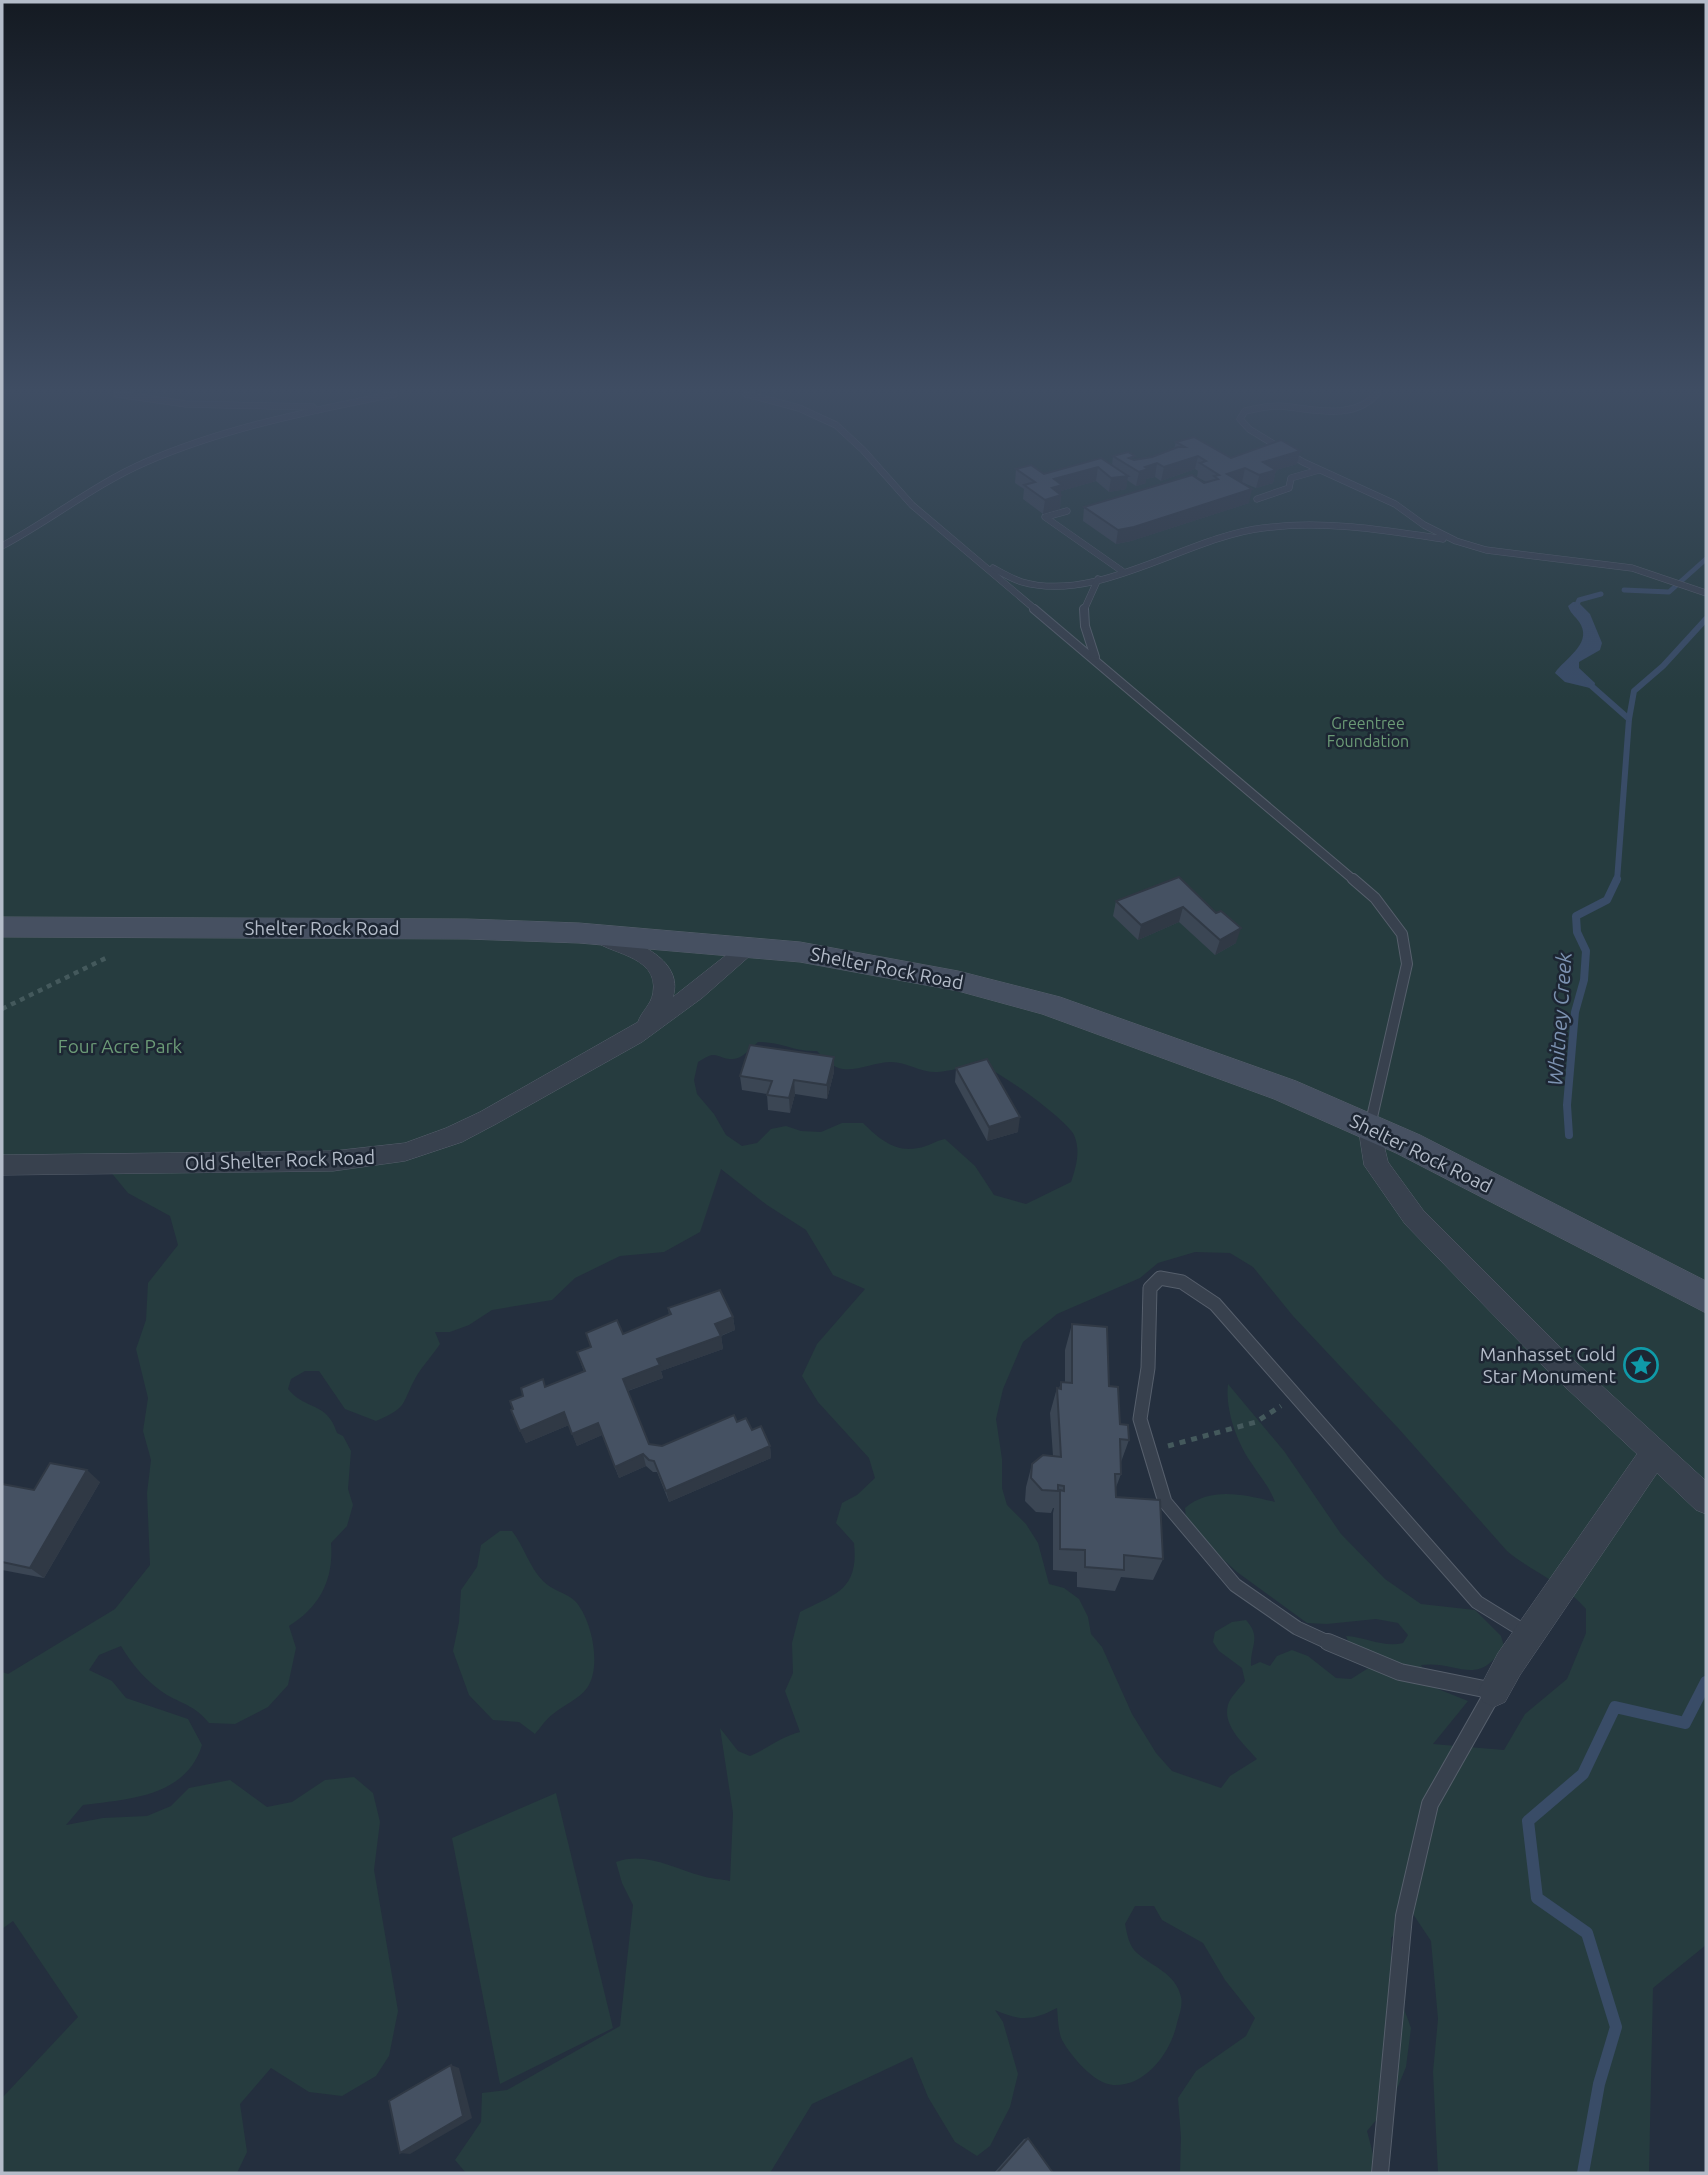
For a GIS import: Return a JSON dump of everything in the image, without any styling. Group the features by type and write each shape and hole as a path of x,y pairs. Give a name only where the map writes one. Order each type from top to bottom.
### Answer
{"main road":[{"name":"Shelter Rock Road","path":"2,928 454,929 579,933 751,946 865,962 958,981 1049,1005 1285,1090 1370,1126 1706,1298"}],"street":[{"path":"579,933 607,939 636,951 656,966 664,980 663,998 656,1013 634,1036"},
{"name":"Old Shelter Rock Road","path":"2,1166 276,1163 333,1161 395,1154 454,1135 634,1036 694,993 751,946"},
{"path":"1370,1126 1376,1165 1414,1217 1557,1362 1706,1500"},
{"path":"1494,1691 1654,1453"}],"lane":[{"path":"2,546 89,496"},
{"path":"903,496 1375,898 1402,934 1407,964 1370,1126"},
{"path":"1257,499 1267,496"},
{"path":"1376,496 1456,541"},
{"path":"1068,510 1045,517 1122,571"},
{"path":"978,561 1024,583 1054,586 1098,579 1235,532 1295,524 1347,525 1456,541 1486,550 1632,568 1706,593"},
{"path":"1097,661 1082,622 1085,600 1098,579"},
{"path":"1380,2173 1404,1916 1430,1804 1494,1691 1400,1672 1349,1652 1297,1628 1235,1585 1165,1502 1140,1419 1149,1368 1150,1288 1160,1278 1173,1277 1215,1304 1477,1602 1530,1634"}],"path":[{"path":"2,1009 106,958"},
{"path":"1173,1444 1256,1422 1297,1396"}],"green space":[{"path":"2,496 1706,496 1706,1945 1653,1988 1649,2173 1438,2173 1433,2072 1438,2019 1431,1941 1413,1914 1391,1938 1391,1973 1411,2028 1406,2067 1392,2101 1367,2131 1378,2173 1180,2173 1178,2098 1196,2071 1246,2036 1255,2018 1225,1980 1203,1943 1162,1920 1154,1906 1135,1906 1125,1924 1130,1943 1137,1953 1169,1976 1181,1997 1174,2034 1163,2056 1146,2074 1136,2080 1125,2084 1105,2083 1083,2068 1062,2040 1057,2008 1026,2018 995,2010 1003,2022 1018,2074 1010,2107 990,2146 977,2156 955,2142 928,2097 912,2057 812,2104 770,2173 466,2173 455,2160 481,2122 482,2093 507,2090 620,2026 633,1905 622,1883 616,1862 627,1859 649,1860 705,1877 730,1881 733,1813 720,1728 738,1751 750,1756 800,1732 785,1691 793,1673 792,1643 800,1612 834,1595 849,1581 853,1571 854,1543 836,1523 842,1503 857,1495 875,1478 869,1458 818,1402 802,1376 817,1344 865,1289 833,1275 806,1230 767,1205 721,1169 700,1232 664,1252 620,1256 575,1278 552,1300 492,1310 469,1325 450,1332 435,1332 440,1344 416,1377 403,1404 387,1416 376,1421 345,1409 319,1371 305,1371 291,1379 288,1389 302,1401 328,1416 351,1451 348,1489 353,1505 347,1526 331,1543 330,1568 323,1591 309,1610 289,1626 296,1648 288,1685 268,1707 235,1724 209,1723 194,1709 153,1685 135,1667 121,1646 99,1655 89,1670 112,1681 126,1698 188,1719 202,1745 194,1762 183,1775 169,1785 137,1797 83,1805 66,1825 103,1818 147,1816 171,1806 189,1788 230,1780 267,1807 292,1802 325,1780 354,1777 373,1793 380,1822 374,1870 398,2011 389,2056 376,2076 342,2096 309,2092 271,2068 240,2104 247,2152 237,2173 2,2173 2,2098 78,2017 13,1921 2,1929 2,1672 8,1674 115,1609 150,1565 147,1493 151,1460 143,1431 148,1398 136,1349 146,1320 148,1283 178,1245 170,1216 128,1193 105,1165 2,1165","holes":["758,1042 817,1051 832,1065 843,1069 891,1062 932,1072 974,1067 994,1071 1047,1109 1074,1135 1077,1153 1071,1182 1026,1204 994,1195 975,1166 945,1139 921,1147 902,1148 881,1139 863,1123 842,1123 821,1132 801,1131 786,1126 771,1129 757,1143 742,1146 726,1135 714,1114 697,1094 694,1080 698,1062 714,1055 736,1059","1195,1252 1230,1253 1253,1267 1293,1316 1399,1429 1507,1551 1568,1592 1586,1609 1586,1633 1567,1679 1525,1714 1504,1750 1433,1744 1468,1701 1433,1687 1421,1665 1476,1670 1494,1659 1504,1646 1501,1636 1475,1610 1421,1604 1385,1579 1341,1534 1284,1451 1228,1384 1228,1405 1237,1436 1275,1502 1228,1494 1206,1497 1185,1508 1186,1520 1204,1542 1237,1572 1307,1623 1327,1624 1376,1619 1398,1623 1408,1635 1403,1643 1389,1644 1346,1636 1350,1645 1370,1667 1351,1679 1336,1678 1308,1656 1292,1650 1277,1656 1270,1666 1260,1662 1251,1666 1254,1637 1246,1620 1232,1622 1215,1632 1213,1642 1219,1651 1242,1668 1245,1681 1229,1702 1228,1720 1236,1735 1257,1759 1230,1776 1221,1788 1172,1771 1156,1753 1132,1714 1102,1647 1091,1634 1088,1617 1079,1599 1064,1588 1049,1584 1038,1543 1026,1524 1007,1505 1002,1488 1002,1459 996,1419 1003,1389 1023,1342 1057,1314 1140,1278 1158,1263"]},
{"path":"500,1531 512,1531 543,1581 575,1601 586,1619 593,1643 594,1668 587,1688 580,1696 550,1716 535,1734 519,1722 493,1720 469,1695 453,1651 459,1622 461,1590 477,1567 481,1545"},
{"path":"556,1793 613,2028 500,2084 452,1838"}],"water":[{"path":"1578,602 1590,614 1602,643 1600,650 1579,662 1579,668 1595,683 1594,689 1565,682 1555,673 1580,645 1582,639 1581,625 1568,606"}],"building":[{"path":"1039,496 1059,496 1045,500"},
{"path":"1123,496 1232,496 1118,530 1084,507"},
{"path":"1179,877 1216,913 1221,911 1241,928 1220,940 1183,907 1141,925 1116,901"},
{"path":"750,1045 834,1057 827,1085 794,1080 789,1098 767,1095 772,1081 740,1076"},
{"path":"987,1059 1020,1117 989,1127 956,1068"},
{"path":"720,1290 733,1317 715,1324 721,1336 657,1359 660,1365 623,1379 649,1444 662,1446 734,1415 737,1422 746,1418 752,1430 761,1426 770,1446 666,1491 654,1461 643,1454 615,1467 598,1423 572,1434 564,1412 520,1431 510,1401 523,1396 521,1388 543,1379 545,1387 585,1371 577,1352 591,1347 586,1333 617,1320 623,1334 671,1314 668,1308"},
{"path":"1072,1324 1107,1327 1109,1386 1118,1387 1120,1424 1128,1425 1129,1440 1120,1439 1121,1474 1115,1474 1116,1497 1160,1500 1163,1559 1124,1555 1124,1570 1085,1567 1085,1550 1060,1549 1060,1490 1064,1491 1064,1486 1058,1485 1058,1491 1042,1490 1031,1478 1032,1464 1043,1455 1061,1457 1057,1388 1061,1389 1061,1382 1072,1383"},
{"path":"50,1463 87,1470 30,1568 2,1562 2,1484 34,1490"},
{"path":"451,2065 463,2116 400,2153 389,2101"},
{"path":"1028,2138 1053,2173 997,2173"}],"waterway":[{"name":"Whitney Creek","path":"1624,590 1669,592 1706,559"},
{"name":"Whitney Creek","path":"1575,609 1579,600 1601,594"},
{"name":"Whitney Creek","path":"1629,719 1634,691 1663,666 1706,619"},
{"name":"Whitney Creek","path":"1587,682 1629,719"},
{"name":"Whitney Creek","path":"1617,881 1629,719"},
{"name":"Whitney Creek","path":"1569,1135 1567,1105 1575,1012 1584,980 1586,951 1577,932 1576,916 1607,900 1617,879"},
{"name":"Whitney Creek","path":"1583,2173 1599,2084 1616,2027 1587,1933 1537,1898 1528,1821 1583,1774 1615,1707 1685,1723 1706,1682"}],"place":[{"name":"Manhasset Gold Star Monument","path":"1641,1365"}],"park label":[{"name":"Greentree Foundation","path":"1368,732"},
{"name":"Four Acre Park","path":"120,1046"}]}
